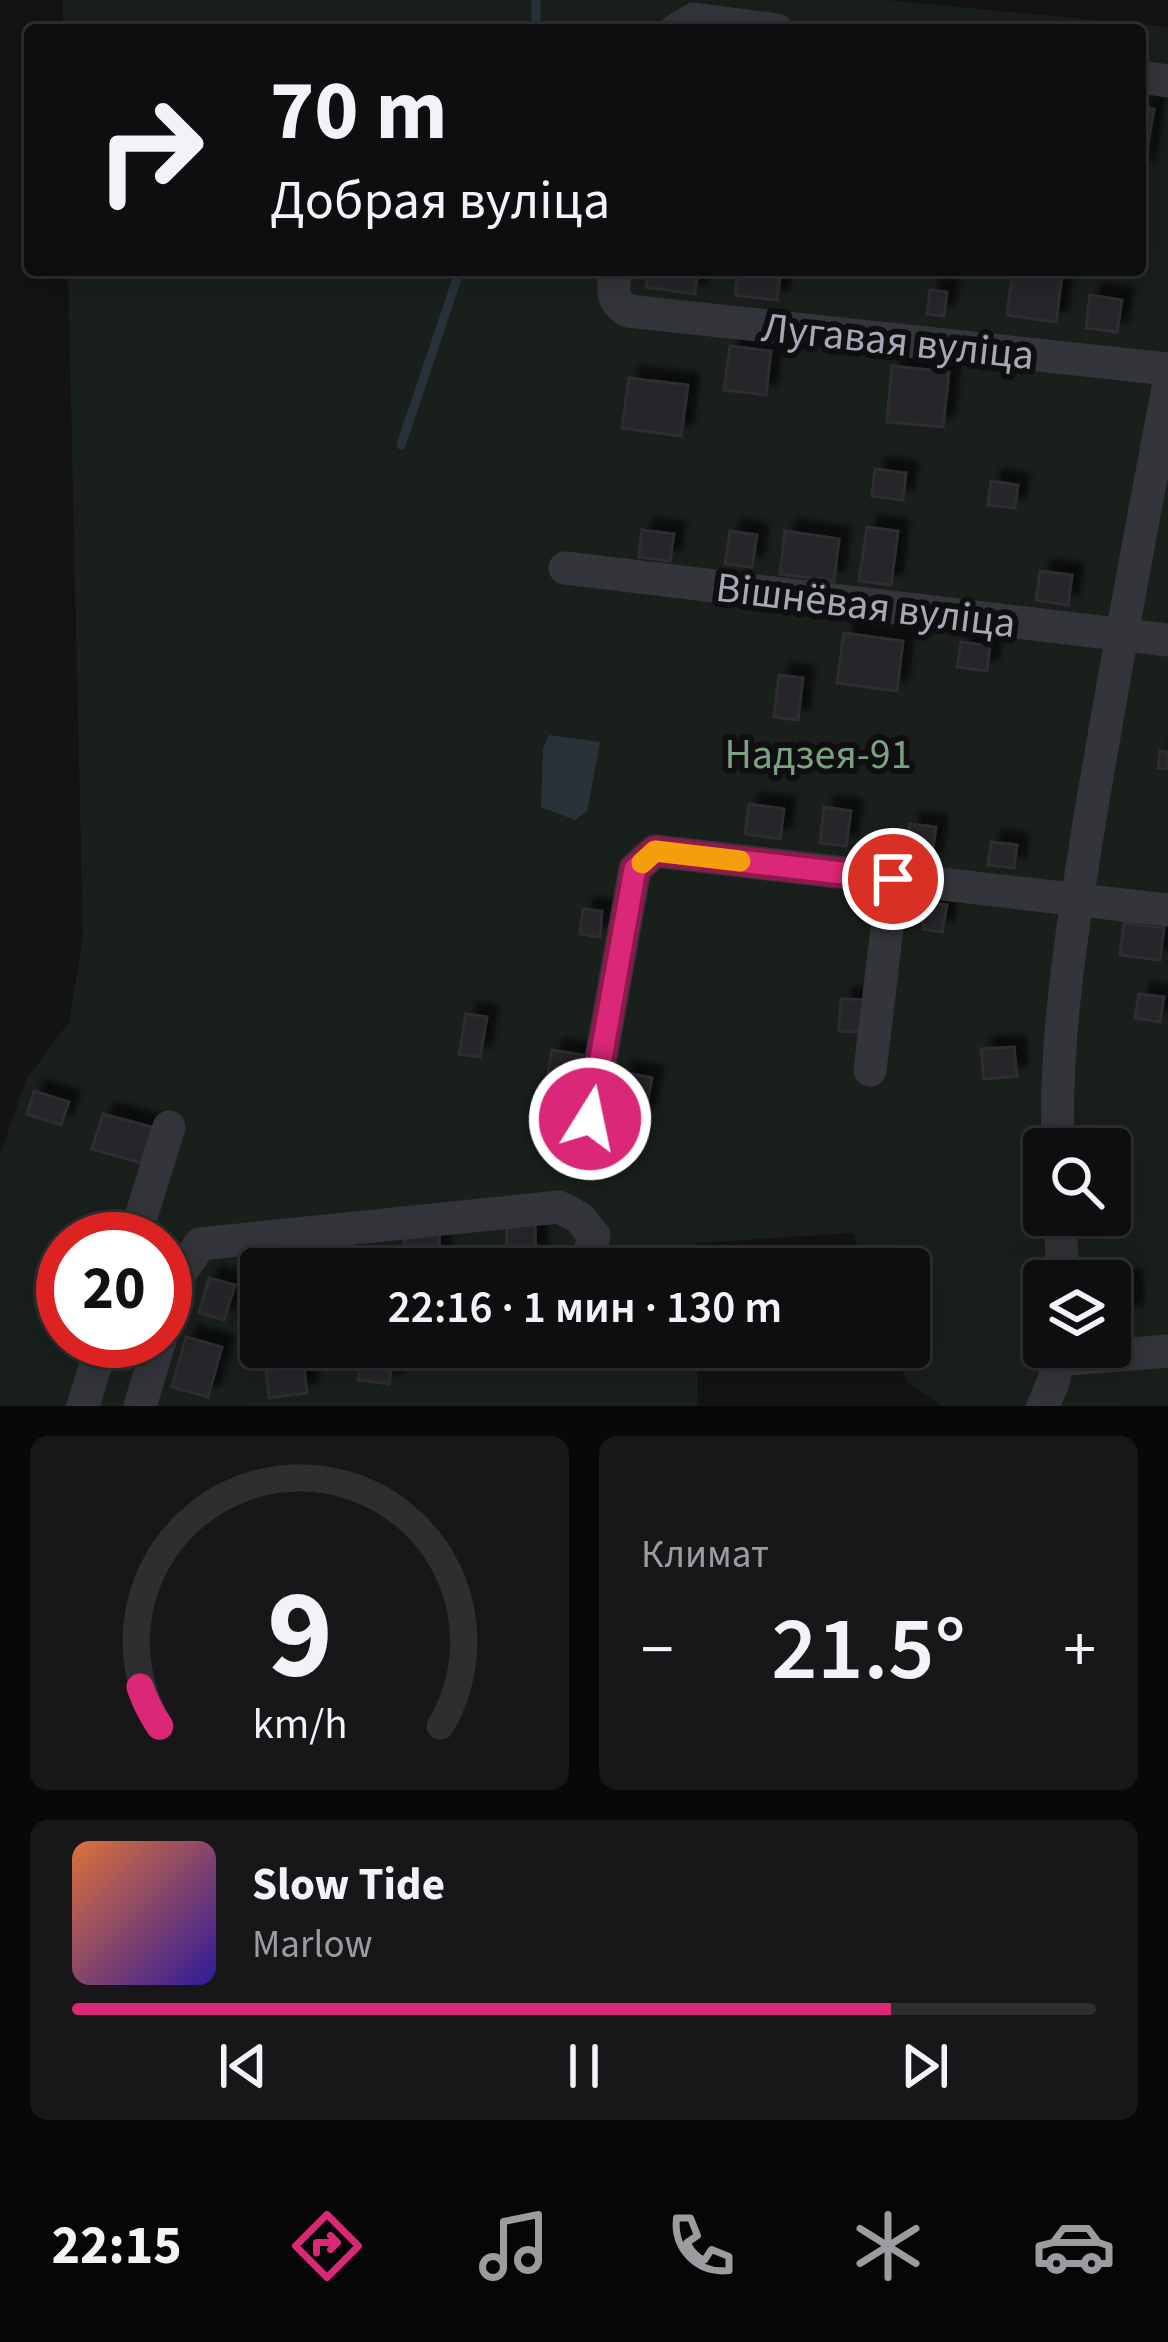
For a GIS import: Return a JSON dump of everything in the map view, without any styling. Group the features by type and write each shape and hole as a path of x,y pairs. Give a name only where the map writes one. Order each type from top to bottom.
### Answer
{"street":[{"name":"Лугавая вуліца","path":"615,276 616,304 628,311 1168,369"},
{"path":"1057,1128 1055,1083 1077,901 1120,634 1168,388"},
{"name":"Вішнёвая вуліца","path":"565,568 1168,640"},
{"path":"590,1119 635,869 655,851 1168,910"},
{"path":"870,1070 893,879"},
{"path":"142,1212 169,1126"},
{"path":"192,1256 200,1244 559,1207 580,1217 594,1236 591,1248"},
{"path":"1131,1352 1168,1351"},
{"path":"83,1406 95,1368"},
{"path":"140,1406 152,1368"},
{"path":"1043,1406 1055,1368"}],"green space":[{"path":"63,0 886,0 1137,24 63,24"},
{"name":"Надзея-91","path":"1146,25 1168,27 1168,1406 942,1406 907,1382 902,1368 930,1368 930,1248 859,1248 853,1233 697,1243 697,1248 240,1248 240,1368 697,1368 698,1406 0,1406 0,1155 26,1080 69,1022 83,937 68,276 1146,276"}],"shaded area":[{"path":"549,735 600,742 587,811 575,820 541,807 543,749"}],"building":[{"path":"1146,108 1154,109 1146,156"},
{"path":"648,276 697,276 695,294 646,287"},
{"path":"737,276 780,276 777,300 735,295"},
{"path":"1012,276 1062,276 1056,322 1007,315"},
{"path":"930,290 947,292 944,316 927,314"},
{"path":"1090,295 1122,300 1117,332 1086,328"},
{"path":"730,346 771,351 766,395 724,390"},
{"path":"892,366 949,372 943,427 887,422"},
{"path":"629,378 688,385 681,436 622,428"},
{"path":"875,469 906,473 903,500 872,496"},
{"path":"991,481 1018,485 1015,508 988,505"},
{"path":"867,527 898,531 891,585 859,581"},
{"path":"642,530 674,534 670,561 639,557"},
{"path":"730,531 757,535 752,567 725,564"},
{"path":"785,531 839,539 834,581 780,574"},
{"path":"1040,571 1072,575 1068,605 1036,600"},
{"path":"844,633 903,641 897,691 837,683"},
{"path":"961,642 990,646 987,671 957,667"},
{"path":"779,675 803,678 798,720 774,717"},
{"path":"1160,751 1168,752 1168,769 1158,768"},
{"path":"749,804 784,809 780,839 745,834"},
{"path":"824,807 851,811 846,846 820,843"},
{"path":"910,824 936,827 931,862 905,859"},
{"path":"991,842 1017,845 1014,868 988,865"},
{"path":"927,902 947,905 942,932 923,929"},
{"path":"583,909 602,911 600,937 580,934"},
{"path":"1124,923 1164,928 1160,960 1120,955"},
{"path":"1139,994 1164,997 1160,1022 1135,1018"},
{"path":"841,999 867,1000 866,1032 839,1031"},
{"path":"466,1014 487,1017 480,1057 459,1054"},
{"path":"1014,1047 1017,1076 984,1079 981,1049"},
{"path":"552,1050 583,1055 577,1092 545,1087"},
{"path":"623,1072 652,1078 645,1115 615,1110"},
{"path":"34,1091 69,1102 61,1125 27,1114"},
{"path":"103,1114 152,1127 141,1163 92,1149"},
{"path":"535,1223 536,1248 506,1248 507,1224"},
{"path":"439,1233 440,1248 405,1248 404,1235"},
{"path":"209,1278 235,1285 224,1320 199,1313"},
{"path":"192,1339 222,1347 208,1397 172,1387 177,1368 192,1368"},
{"path":"304,1368 307,1393 269,1398 266,1371"},
{"path":"360,1368 391,1368 389,1384 358,1380"}],"waterway":[{"path":"536,0 536,24"},
{"path":"401,445 458,276"}],"slow traffic":[{"path":"642,863 655,851 740,861"}],"route":[{"path":"590,1119 635,869 655,851 893,879"}]}
